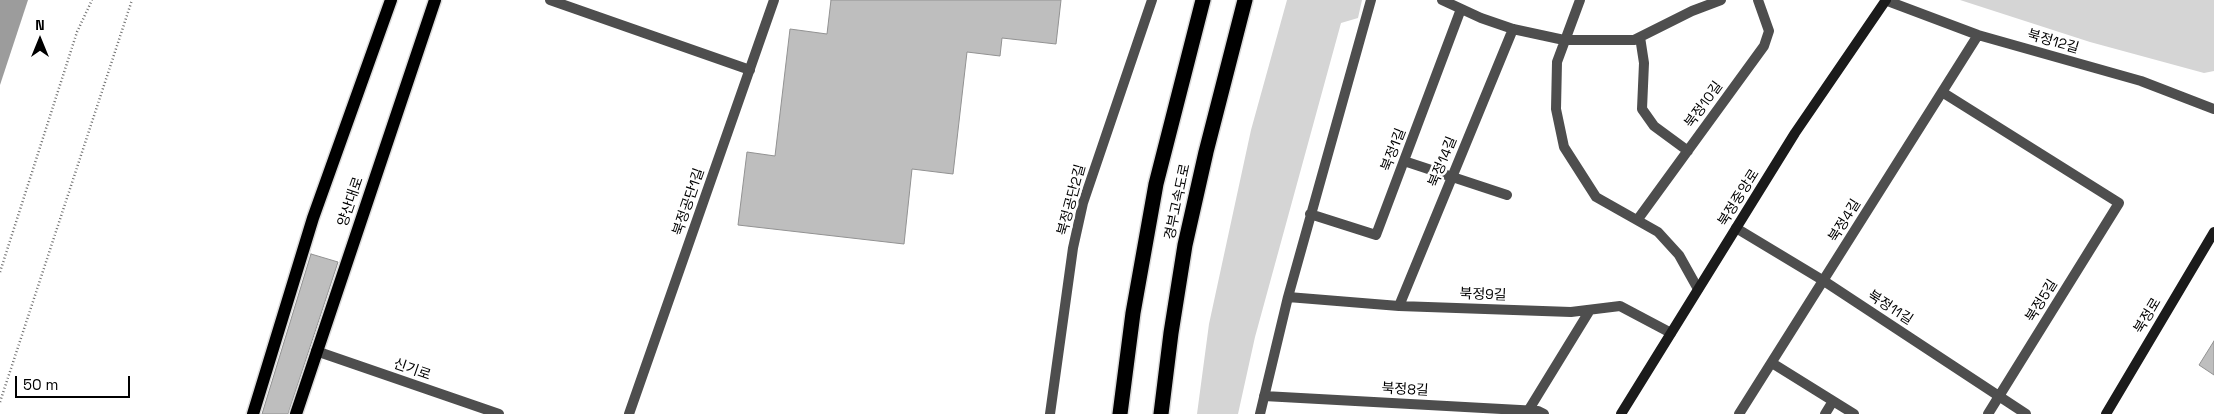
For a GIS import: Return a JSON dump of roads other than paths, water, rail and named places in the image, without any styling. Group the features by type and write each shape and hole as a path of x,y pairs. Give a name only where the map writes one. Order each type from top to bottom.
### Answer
{"highway":[{"name":"경부고속도로","path":"1120,414 1133,313 1156,184 1203,0"},
{"name":"경부고속도로","path":"1161,414 1185,245 1206,152 1245,0"}],"main road":[{"path":"253,414 313,218 391,0"},
{"name":"양산대로","path":"296,414 435,0"}],"street":[{"path":"550,0 750,70"},
{"name":"북정공단1길","path":"629,414 774,0"},
{"name":"북정공단2길","path":"1050,414 1072,257 1083,203 1152,0"},
{"path":"1260,414 1310,214 1371,0"},
{"path":"1442,0 1481,18 1513,29 1564,40 1634,40 1692,11 1721,0"},
{"path":"1580,0 1564,40 1558,62 1556,109 1564,147 1596,197 1658,232 1679,255 1698,289"},
{"name":"북정10길","path":"1638,219 1764,46 1769,31 1758,0"},
{"name":"북정12길","path":"1886,0 1978,35 2141,81 2214,109"},
{"name":"북정중앙로","path":"1621,414 1795,133 1886,0"},
{"name":"북정1길","path":"1310,214 1376,235 1461,9"},
{"name":"북정14길","path":"1399,306 1513,29"},
{"name":"북정4길","path":"1739,414 1978,35"},
{"path":"1640,36 1644,63 1642,110 1654,126 1688,151"},
{"name":"북정5길","path":"1942,92 2119,202 1988,414"},
{"path":"1404,161 1507,195"},
{"name":"북정11길","path":"1736,228 1824,281 2026,414"},
{"name":"북정로","path":"2106,414 2214,232"},
{"name":"북정9길","path":"1288,297 1399,306 1571,312 1620,306 1671,333"},
{"path":"1528,411 1590,310"},
{"name":"신기로","path":"316,351 499,414"},
{"path":"1772,363 1854,414"},
{"name":"북정8길","path":"1264,396 1538,411 1544,414"},
{"path":"1825,414 1833,401"}]}
